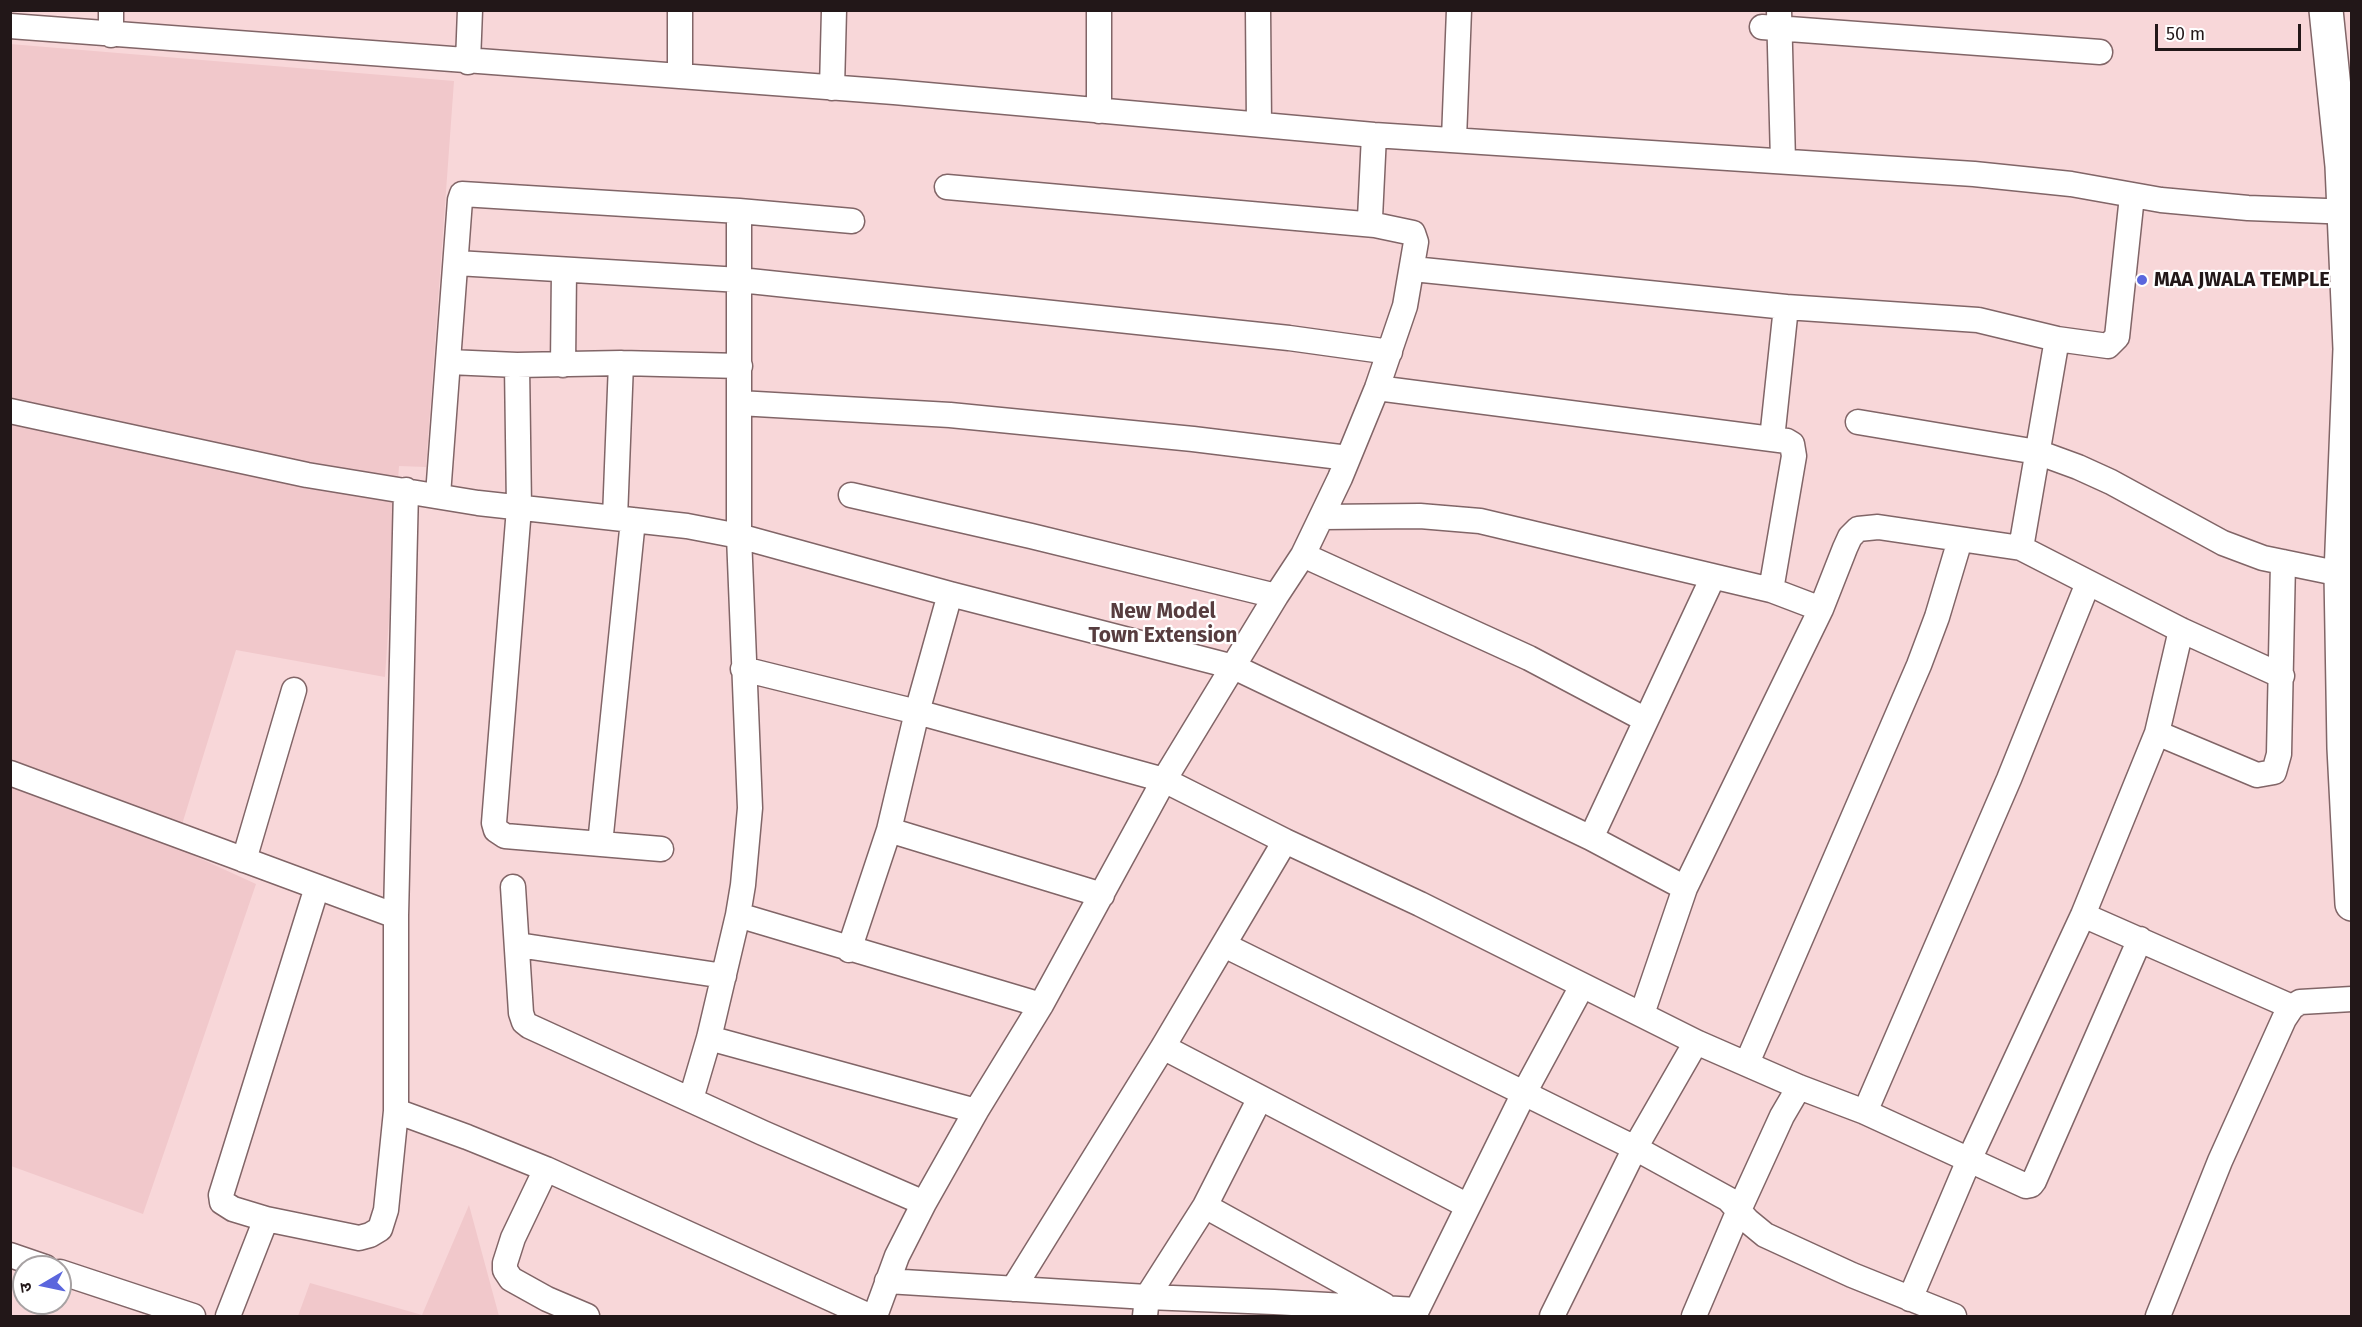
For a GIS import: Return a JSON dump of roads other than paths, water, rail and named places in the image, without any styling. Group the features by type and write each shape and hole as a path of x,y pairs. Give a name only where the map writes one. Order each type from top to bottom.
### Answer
{"main road":[{"path":"2326,10 2348,212 2350,349 2341,573 2344,748 2352,904"},
{"path":"2349,10 2352,32"}],"street":[{"path":"111,10 111,35"},
{"path":"468,62 470,10"},
{"path":"680,10 680,76"},
{"path":"832,88 834,10"},
{"path":"1099,10 1099,111"},
{"path":"1258,10 1259,124"},
{"path":"1454,139 1459,10"},
{"path":"1774,160 1770,19 2100,52"},
{"path":"10,26 832,88 1374,135 1974,174 2071,184 2132,196 2248,208 2348,212"},
{"path":"1374,135 1370,218 1375,225"},
{"path":"875,1317 897,1256 924,1203 976,1111 1041,1005 1164,780 1303,555 1348,458 1390,352 1405,306 1413,269 1416,236 1409,231 1375,225 947,187"},
{"path":"438,495 462,194 739,211 852,221"},
{"path":"1413,269 1786,307 1977,320 2057,339 2104,346 2115,341 2132,196"},
{"path":"691,1099 709,1038 738,915 750,808 739,536 739,211"},
{"path":"457,263 740,280 1390,352"},
{"path":"563,365 564,270"},
{"path":"1772,439 1786,307"},
{"path":"2021,548 2057,339"},
{"path":"449,362 517,365 621,363 740,366"},
{"path":"600,844 624,519 621,363"},
{"path":"517,365 519,508 494,823 496,830 506,836 661,849"},
{"path":"1377,388 1787,441 1792,444 1794,456 1771,590"},
{"path":"739,403 950,415 1193,439 1348,458"},
{"path":"10,411 284,470 519,508 687,526 739,536 950,594 1234,667 1591,838 1685,888"},
{"path":"1858,422 2037,452 2078,466 2111,482 2223,543 2263,558 2341,573"},
{"path":"316,887 221,1195 222,1202 226,1206 266,1219 359,1238 380,1229 386,1210 396,1111 396,916 406,490"},
{"path":"851,495 1032,536 1276,596"},
{"path":"1322,517 1420,516 1480,521 1771,590 1821,609"},
{"path":"1642,1014 1685,888 1821,609 1845,548 1858,529 1878,527 2021,548 2181,630 2282,676"},
{"path":"1747,1063 1919,665 1937,617 1960,540"},
{"path":"1303,555 1529,658 1646,720"},
{"path":"2157,732 2257,775 2274,772 2279,754 2283,562"},
{"path":"1591,838 1713,577"},
{"path":"1865,1112 2010,779 2088,583"},
{"path":"849,950 889,830 917,712 950,594"},
{"path":"1910,1299 1969,1160 2083,915 2157,732 2181,630"},
{"path":"743,669 917,712 1164,780 1285,841 1420,904 1696,1042 1799,1087 1865,1112 2021,1184 2031,1185 2140,939"},
{"path":"244,860 294,690"},
{"path":"10,773 396,916"},
{"path":"889,830 1102,895"},
{"path":"1013,1289 1163,1047 1285,841"},
{"path":"513,887 521,1013 524,1022 924,1203"},
{"path":"738,915 849,950 1041,1005"},
{"path":"2083,915 2292,1007"},
{"path":"518,945 723,976"},
{"path":"1224,945 1635,1148 1717,1192 1765,1235 1954,1317"},
{"path":"887,1281 1013,1289 1146,1307 1390,1308 1415,1313 1524,1093 1582,986"},
{"path":"2158,1317 2243,1108 2284,1019 2292,1007 2307,1001 2352,999"},
{"path":"709,1038 976,1111"},
{"path":"1552,1317 1635,1148 1696,1042"},
{"path":"1163,1047 1468,1206"},
{"path":"1694,1316 1782,1116 1799,1087"},
{"path":"1146,1307 1205,1206 1260,1098"},
{"path":"396,1111 546,1169 869,1317"},
{"path":"546,1169 513,1238 505,1263 507,1275 549,1308 586,1317"},
{"path":"1205,1206 1390,1308"},
{"path":"228,1317 266,1219"},
{"path":"72,1276 193,1317"}],"place":[{"name":"MAA JWALA TEMPLE","path":"2142,280"}],"district":[{"name":"New Model Town Extension","path":"1163,624"}]}
